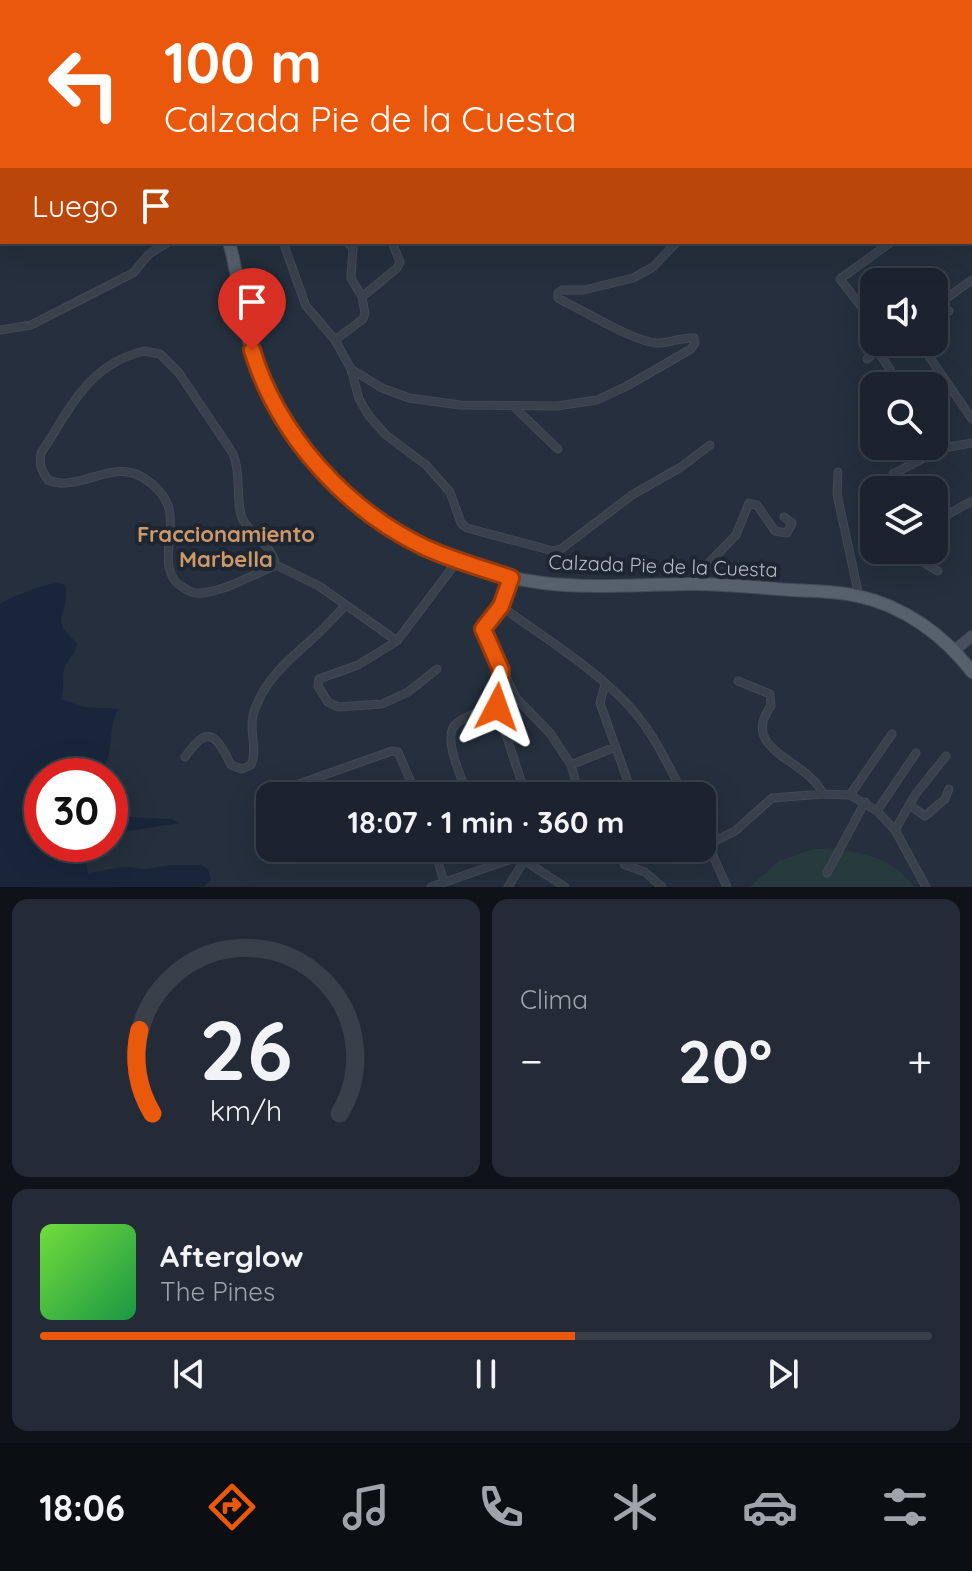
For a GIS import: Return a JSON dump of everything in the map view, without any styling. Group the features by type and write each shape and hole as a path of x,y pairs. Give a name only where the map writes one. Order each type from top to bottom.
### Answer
{"main road":[{"name":"Calzada Pie de la Cuesta","path":"229,244 246,333 257,367 286,424 332,482 395,531 425,547 511,578 572,586 700,584 859,596 888,606 931,629 955,650 972,672"},
{"path":"955,650 972,636"}],"street":[{"path":"0,330 31,325 133,273 149,254 166,244"},
{"path":"284,244 306,306 335,340 351,369 359,399 369,416 386,435 426,465 450,492 461,523 467,528 553,551 561,549 632,495 672,473 710,445"},
{"path":"335,340 363,319 365,313 362,297 351,278 353,248 349,244"},
{"path":"362,297 397,268 400,262 393,244"},
{"path":"351,369 382,388 409,398 460,405 515,408 597,400 691,349 694,338 659,344 644,341 558,298 558,293 633,278 653,267 675,244"},
{"path":"860,305 840,279 888,244"},
{"path":"948,297 972,280"},
{"path":"276,565 211,591 198,594 189,591 177,584 170,571 169,505 144,478 131,472 115,471 64,484 48,480 39,464 41,453 87,382 113,361 128,355 144,351 160,354 232,452 237,463 242,518 265,543 276,565 319,586 397,641"},
{"path":"867,359 870,356"},
{"path":"929,356 972,419"},
{"path":"515,408 558,449"},
{"path":"948,447 972,443"},
{"path":"909,460 912,465"},
{"path":"893,474 921,460"},
{"path":"838,472 837,494 859,596"},
{"path":"948,514 972,501"},
{"path":"700,584 708,564 736,535 746,506 753,503 775,531 790,531 792,523 784,517"},
{"path":"437,669 408,692 382,704 338,707 322,696 318,686 319,679 358,665 397,641 458,560"},
{"path":"926,564 938,571"},
{"path":"511,578 501,606 483,629 517,699 550,733 571,765 576,782"},
{"path":"185,757 204,738 213,737 218,740 231,765 242,769 251,765 254,756 251,727 262,693 290,657 346,605"},
{"path":"501,606 577,660 629,706 643,723 675,782"},
{"path":"501,670 497,707 521,782"},
{"path":"738,681 770,694 771,706 764,716 762,736 769,746 818,783 823,794"},
{"path":"605,684 600,703 628,782"},
{"path":"463,782 449,741 451,729 457,722 497,707"},
{"path":"850,795 892,734"},
{"path":"571,765 615,747"},
{"path":"304,782 392,751 398,752 411,782"},
{"path":"877,811 916,753"},
{"path":"895,830 909,805 946,756"},
{"path":"909,805 925,816 945,799 949,789"},
{"path":"716,840 735,831 772,798 850,795 877,811 895,830 926,887"},
{"path":"827,873 865,802"},
{"path":"716,861 727,887"},
{"path":"438,862 444,882"},
{"path":"491,862 492,866"},
{"path":"431,887 509,862"},
{"path":"508,887 520,862"},
{"path":"526,862 565,887"},
{"path":"624,862 645,872 662,887"}],"green space":[{"path":"813,849 855,852 882,860 905,876 914,887 749,887 779,861"}],"water":[{"path":"65,585 61,621 77,643 64,670 61,699 83,707 119,709 107,758 24,758 24,862 86,862 88,873 124,867 145,869 200,865 208,869 211,879 204,887 0,887 0,604 42,586"},
{"path":"128,817 171,819 180,823 128,831"}],"district":[{"name":"Fraccionamiento Marbella","path":"226,546"}],"route":[{"path":"252,350 257,367 286,424 332,482 395,531 425,547 511,578 501,606 483,629 501,670 497,707"}]}
